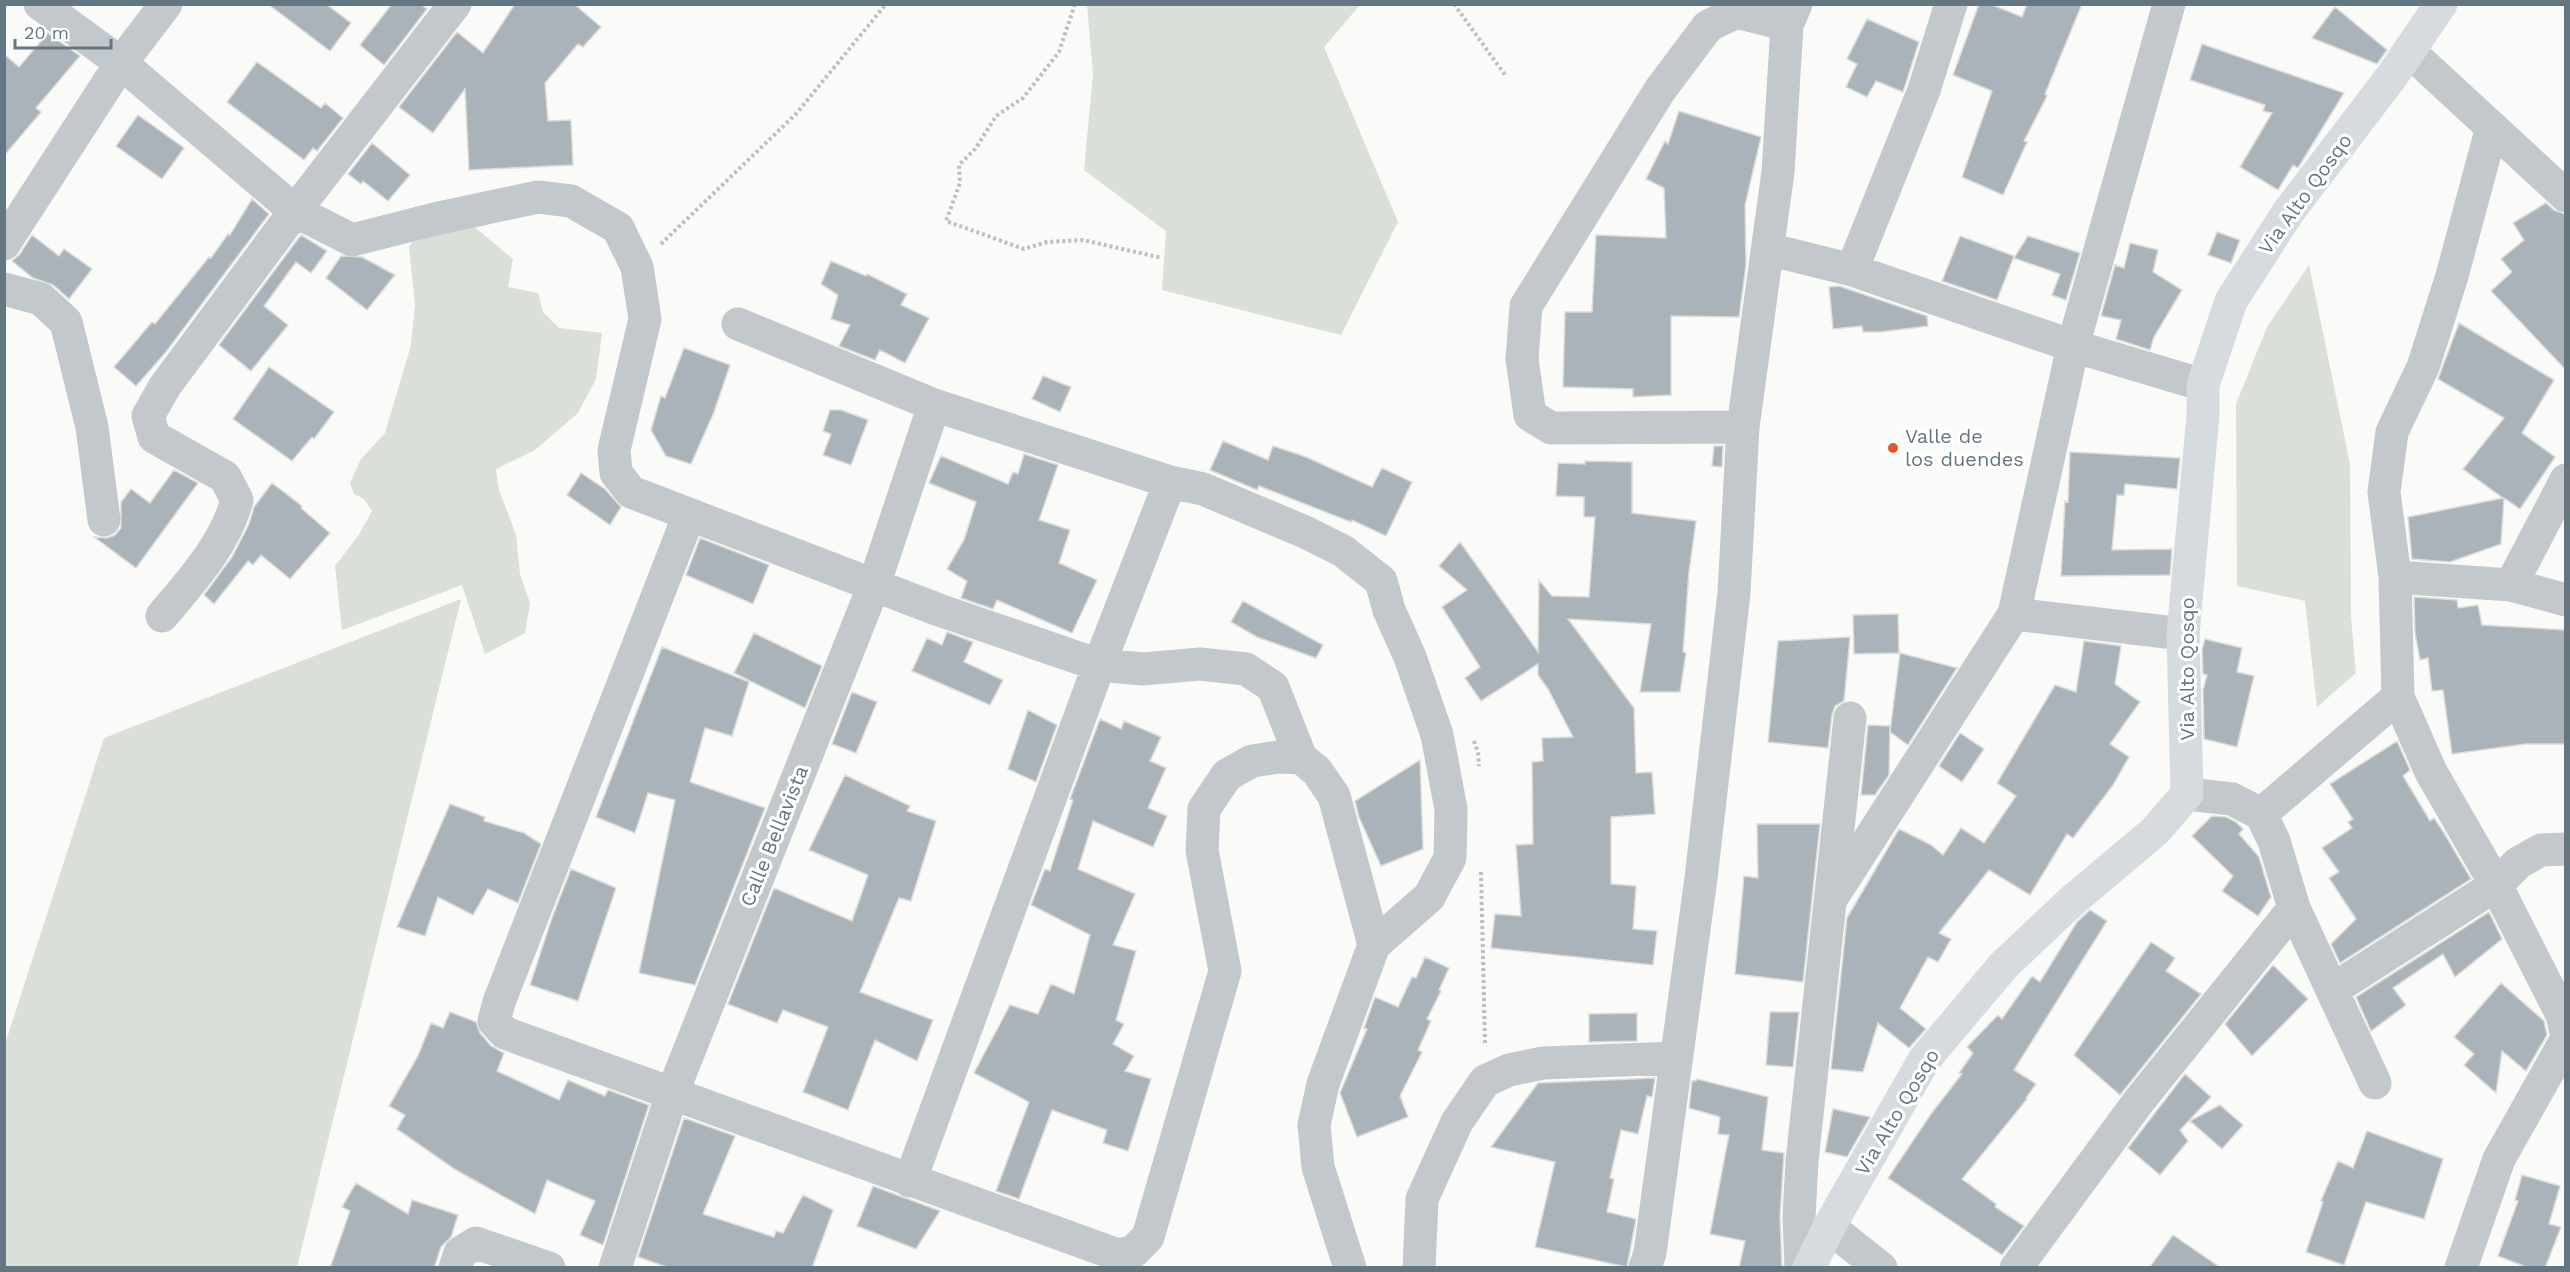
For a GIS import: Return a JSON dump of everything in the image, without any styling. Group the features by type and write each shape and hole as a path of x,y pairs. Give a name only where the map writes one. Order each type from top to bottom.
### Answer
{"street":[{"path":"40,4 121,63 295,211 352,240 538,197 571,201 618,228 637,267 645,319 614,450 616,473 631,492 874,585 1099,665 1143,669 1200,664 1246,669 1273,687 1300,758 1317,771 1334,796 1374,945"},
{"path":"4,244 121,63 166,4"},
{"path":"162,616 203,566 231,523 237,500 225,477 154,437 148,416 165,386 295,211 455,4"},
{"path":"1852,270 1923,90 1951,4"},
{"path":"1829,903 2014,614 2073,346 2169,4"},
{"name":"Via Alto Qosqo","path":"1809,1268 1829,1227 1924,1060 2004,965 2072,901 2155,831 2187,794 2183,634 2203,415 2203,385 2231,301 2289,211 2409,51 2441,4"},
{"path":"1645,1268 1650,1253 1701,878 1734,593 1743,427 1778,172 1792,15 1737,12 1708,26 1660,90 1526,306 1522,359 1530,414 1551,428 1743,427"},
{"path":"2409,51 2565,196"},
{"path":"2492,127 2452,276 2423,367 2392,432 2384,492 2395,577 2398,697 2431,772 2496,885 2562,1014 2565,1032"},
{"path":"1768,249 1852,270 2073,346 2203,385"},
{"path":"4,289 40,299 66,322 92,427 104,519"},
{"path":"738,324 934,405 1170,482 1203,489 1305,532 1343,551 1381,581 1389,610 1410,657 1437,735 1451,808 1450,858 1429,897 1374,945 1323,1084 1314,1125 1318,1167 1350,1268"},
{"name":"Calle Bellavista","path":"615,1268 672,1094 874,585 934,405"},
{"path":"2511,585 2565,480"},
{"path":"910,1181 1099,665 1170,482"},
{"path":"689,515 503,991 494,1021 505,1033 1118,1255 1133,1252 1148,1237 1225,972 1202,850 1204,809 1227,775 1252,761 1279,757 1300,758"},
{"path":"2395,577 2511,585 2565,600"},
{"path":"2014,614 2183,634"},
{"path":"2261,814 2398,697"},
{"path":"1801,1268 1799,1217 1802,1161 1850,718"},
{"path":"2187,794 2232,799 2261,814 2274,841 2294,908 2375,1083"},
{"path":"2332,990 2496,885 2518,863 2541,850 2565,849"},
{"path":"2016,1268 2139,1101 2294,908"},
{"path":"2461,1268 2499,1159 2565,1040"},
{"path":"1419,1268 1422,1199 1457,1122 1485,1081 1509,1070 1543,1063 1675,1058"},
{"path":"1829,1227 1881,1268"},
{"path":"455,1268 460,1253 476,1244 549,1268"}],"path":[{"path":"637,267 795,114 886,4"},
{"path":"1075,4 1059,52 1023,98 996,116 976,148 959,165 960,183 946,221 1024,249 1047,242 1083,240 1162,258"},
{"path":"1454,4 1505,75"}],"shaded area":[{"path":"1087,5 1360,5 1324,47 1398,222 1341,335 1162,290 1166,231 1084,170 1093,74"},
{"path":"472,225 513,259 508,287 538,293 543,312 559,328 602,333 596,379 578,413 535,450 496,469 499,490 516,535 520,574 530,603 525,633 485,654 462,585 342,630 335,566 358,536 372,511 364,499 354,494 350,483 361,459 385,433 411,345 415,305 409,247 420,232"},
{"path":"2309,265 2350,464 2351,617 2356,673 2317,707 2305,601 2237,586 2236,404 2267,327"},
{"path":"461,599 297,1267 5,1267 6,1041 104,738"}],"building":[{"path":"268,4 326,4 351,23 330,51"},
{"path":"392,4 420,4 427,9 384,65 360,45"},
{"path":"515,4 574,4 601,27 583,47 578,44 545,83 548,121 571,120 573,165 469,170 465,89 433,133 399,107 457,32 483,53"},
{"path":"1979,4 1990,4 2022,17 2027,4 2082,4 2045,94 2047,96 2024,141 2027,142 2003,195 1962,177 1992,91 1953,75"},
{"path":"2335,7 2387,50 2377,64 2312,38"},
{"path":"1867,19 1919,42 1903,92 1876,81 1867,97 1846,87 1857,64 1847,59"},
{"path":"48,33 80,56 36,108 41,112 4,156 4,54 19,67"},
{"path":"2202,44 2344,93 2298,168 2293,165 2278,190 2240,167 2272,113 2263,111 2265,105 2190,80"},
{"path":"257,62 321,108 325,103 343,118 317,151 313,148 304,160 227,102"},
{"path":"1679,111 1761,137 1745,205 1746,265 1739,317 1671,316 1671,395 1633,397 1633,389 1563,387 1565,312 1592,312 1596,235 1666,238 1664,188 1646,179 1665,141 1668,144"},
{"path":"138,115 184,148 162,179 116,146"},
{"path":"372,143 410,175 388,201 363,181 361,184 348,174"},
{"path":"252,199 269,214 166,352 136,386 114,367 152,322 155,324 209,257 211,258 228,234 230,235"},
{"path":"2546,203 2554,210 2565,214 2565,369 2491,291 2512,272 2501,259 2524,240 2513,223"},
{"path":"2217,232 2240,240 2231,263 2208,255"},
{"path":"32,235 59,256 64,249 92,269 69,299 53,285 33,278 12,261 20,254"},
{"path":"301,235 327,251 311,273 296,262 264,306 288,325 251,371 219,345"},
{"path":"1960,236 2014,256 1997,300 1942,281"},
{"path":"2028,236 2080,253 2066,300 2052,295 2060,274 2014,258"},
{"path":"2130,243 2158,250 2153,272 2182,290 2154,337 2150,350 2116,339 2121,320 2101,316 2115,265 2124,268"},
{"path":"341,256 362,257 395,275 367,310 326,278"},
{"path":"831,261 866,276 867,274 907,294 901,305 929,318 905,363 880,350 875,360 839,346 850,325 831,319 838,295 821,284"},
{"path":"1839,286 1927,316 1928,326 1880,332 1863,332 1862,326 1833,329 1829,287"},
{"path":"2459,323 2554,380 2522,433 2555,457 2520,509 2504,498 2501,544 2450,562 2412,559 2408,517 2503,498 2463,469 2504,418 2438,379"},
{"path":"684,348 730,365 714,412 691,464 666,456 651,430 661,396 665,398"},
{"path":"269,367 334,412 314,439 312,437 292,461 233,419"},
{"path":"1043,376 1071,387 1060,412 1032,399"},
{"path":"830,410 841,410 868,420 851,465 823,455 831,434 823,431"},
{"path":"1223,441 1268,460 1273,446 1306,457 1372,487 1382,468 1412,482 1386,536 1352,520 1351,522 1259,486 1257,490 1210,470"},
{"path":"1714,446 1723,446 1722,467 1712,466"},
{"path":"2070,452 2180,458 2177,489 2125,484 2124,495 2117,495 2112,550 2172,549 2170,575 2061,576"},
{"path":"1024,454 1058,465 1039,520 1070,530 1059,563 1097,580 1072,633 997,600 993,609 961,598 967,581 947,569 964,540 976,502 929,483 941,456 1008,484 1013,472 1018,474"},
{"path":"1585,461 1632,462 1632,513 1696,521 1689,572 1683,652 1686,653 1680,692 1640,692 1651,624 1568,619 1634,708 1636,773 1652,772 1655,814 1611,817 1611,884 1636,886 1633,929 1657,931 1653,965 1491,948 1495,914 1521,916 1516,845 1533,844 1532,762 1543,761 1542,738 1573,737 1548,689 1538,675 1538,664 1481,701 1465,678 1480,667 1442,607 1467,590 1439,566 1460,542 1538,652 1539,580 1552,596 1589,597 1595,517 1584,517 1584,497 1556,496 1558,463 1585,464"},
{"path":"174,470 198,483 136,568 94,537 107,538 115,535 121,528 121,502 131,489 150,503"},
{"path":"581,473 605,489 621,507 610,525 567,495"},
{"path":"272,483 302,506 301,508 330,533 290,579 261,555 253,565 248,561 214,604 204,595 232,557 249,524 254,507"},
{"path":"700,538 769,565 753,604 686,575"},
{"path":"2414,597 2457,600 2458,608 2478,605 2482,625 2565,630 2565,744 2526,744 2452,754 2443,690 2432,691 2428,658 2420,660 2415,633"},
{"path":"1243,601 1323,645 1316,658 1257,637 1231,622"},
{"path":"1898,614 1899,653 1854,654 1853,615"},
{"path":"947,632 973,642 964,662 1003,680 990,705 912,671 927,638 942,645"},
{"path":"754,633 822,666 805,708 734,673"},
{"path":"1850,637 1844,701 1835,706 1828,748 1768,742 1778,641"},
{"path":"2205,639 2242,648 2237,672 2254,676 2237,747 2204,739 2203,690 2207,675 2203,674 2202,650"},
{"path":"2084,641 2121,646 2115,684 2140,702 2110,744 2129,757 2113,785 2073,838 2067,834 2030,895 1989,870 1939,933 1951,939 1938,962 1928,957 1900,1008 1926,1029 1909,1048 1878,1023 1863,1072 1831,1069 1847,918 1899,829 1931,845 1943,855 1961,828 1984,843 2016,796 1997,783 2055,685 2076,692"},
{"path":"662,647 749,682 732,736 705,728 690,782 765,808 695,985 639,973 675,800 648,793 635,833 596,817"},
{"path":"1900,653 1957,668 1908,745 1890,732"},
{"path":"852,692 877,702 856,753 832,744"},
{"path":"1028,710 1057,725 1036,782 1008,769"},
{"path":"1100,719 1121,729 1124,721 1161,737 1150,761 1166,768 1148,808 1167,816 1153,847 1093,821 1078,869 1135,894 1113,945 1136,951 1116,1020 1124,1024 1113,1044 1134,1056 1125,1071 1151,1079 1128,1151 1103,1143 1107,1130 1052,1110 1019,1199 996,1191 1029,1102 974,1073 1010,1005 1038,1014 1051,984 1074,994 1090,935 1031,905 1045,869 1050,871 1073,800 1070,799"},
{"path":"1868,725 1890,726 1889,775 1875,795 1861,795"},
{"path":"1960,733 1984,749 1962,782 1939,766"},
{"path":"2397,741 2410,770 2403,776 2430,821 2434,818 2444,833 2471,879 2340,963 2331,944 2356,919 2329,878 2339,872 2322,848 2352,828 2348,822 2353,819 2330,784"},
{"path":"1420,760 1423,849 1381,866 1359,817 1355,801"},
{"path":"845,775 910,806 907,811 936,821 911,901 899,898 860,992 933,1020 917,1061 875,1040 848,1110 803,1092 828,1027 783,1010 777,1023 728,1004 774,888 852,921 868,875 809,850"},
{"path":"450,804 485,817 484,821 524,833 541,844 518,903 488,889 473,915 438,897 425,936 397,927"},
{"path":"2212,816 2226,817 2236,822 2243,829 2239,834 2259,857 2271,897 2258,916 2222,891 2233,876 2192,836"},
{"path":"1757,824 1820,824 1803,982 1735,974 1744,876 1758,878"},
{"path":"571,869 616,888 578,1001 530,985"},
{"path":"2090,910 2107,921 2014,1070 2036,1084 2027,1099 1962,1179 1996,1204 1995,1207 2024,1226 2002,1255 1888,1178 1931,1114 1962,1074 1959,1073 1973,1053 1967,1047 1998,1015 2002,1019 2032,976 2040,982 2077,922"},
{"path":"2489,912 2502,939 2455,977 2443,954 2393,988 2406,1005 2371,1031 2356,997"},
{"path":"2151,942 2175,958 2166,971 2201,994 2120,1095 2074,1055"},
{"path":"1425,957 1449,968 1427,1019 1431,1021 1418,1050 1422,1052 1400,1096 1408,1117 1357,1137 1340,1093 1367,1029 1364,1028 1375,997 1398,1007 1412,977 1416,978"},
{"path":"2273,965 2308,999 2252,1056 2225,1024"},
{"path":"2501,983 2544,1021 2547,1035 2526,1071 2502,1051 2496,1093 2464,1065 2474,1054 2454,1037"},
{"path":"450,1012 476,1022 480,1033 491,1046 504,1053 497,1071 559,1100 568,1080 605,1096 608,1090 649,1105 603,1245 580,1235 595,1201 547,1180 535,1214 456,1170 397,1129 405,1115 389,1106 418,1056 431,1023 443,1028"},
{"path":"1770,1012 1799,1012 1793,1067 1766,1065"},
{"path":"1637,1013 1637,1041 1589,1042 1589,1014"},
{"path":"2185,1074 2211,1097 2180,1130 2188,1141 2160,1175 2128,1148"},
{"path":"1655,1078 1652,1097 1647,1096 1638,1134 1621,1130 1610,1178 1614,1179 1607,1212 1636,1219 1627,1267 1535,1247 1555,1162 1491,1147 1538,1083"},
{"path":"1697,1079 1768,1097 1762,1150 1784,1153 1780,1216 1782,1268 1739,1268 1745,1241 1710,1234 1729,1135 1718,1134 1720,1117 1689,1108 1692,1081"},
{"path":"2220,1105 2243,1125 2222,1149 2190,1121"},
{"path":"1833,1109 1870,1117 1847,1157 1825,1152"},
{"path":"684,1118 735,1136 703,1214 774,1237 776,1231 783,1233 803,1195 833,1210 812,1268 670,1268 638,1257"},
{"path":"2367,1131 2443,1159 2424,1219 2366,1202 2344,1265 2306,1252 2323,1202 2321,1201 2338,1161 2353,1168"},
{"path":"2522,1175 2560,1186 2549,1224 2561,1227 2545,1268 2529,1268 2498,1256 2518,1201 2515,1200"},
{"path":"356,1183 408,1214 412,1200 458,1215 451,1237 441,1247 434,1268 330,1268 350,1211 342,1207"},
{"path":"873,1186 940,1211 916,1249 857,1226"},
{"path":"2173,1235 2221,1268 2149,1268"}],"place":[{"name":"Valle de los duendes","path":"1893,448"}]}
